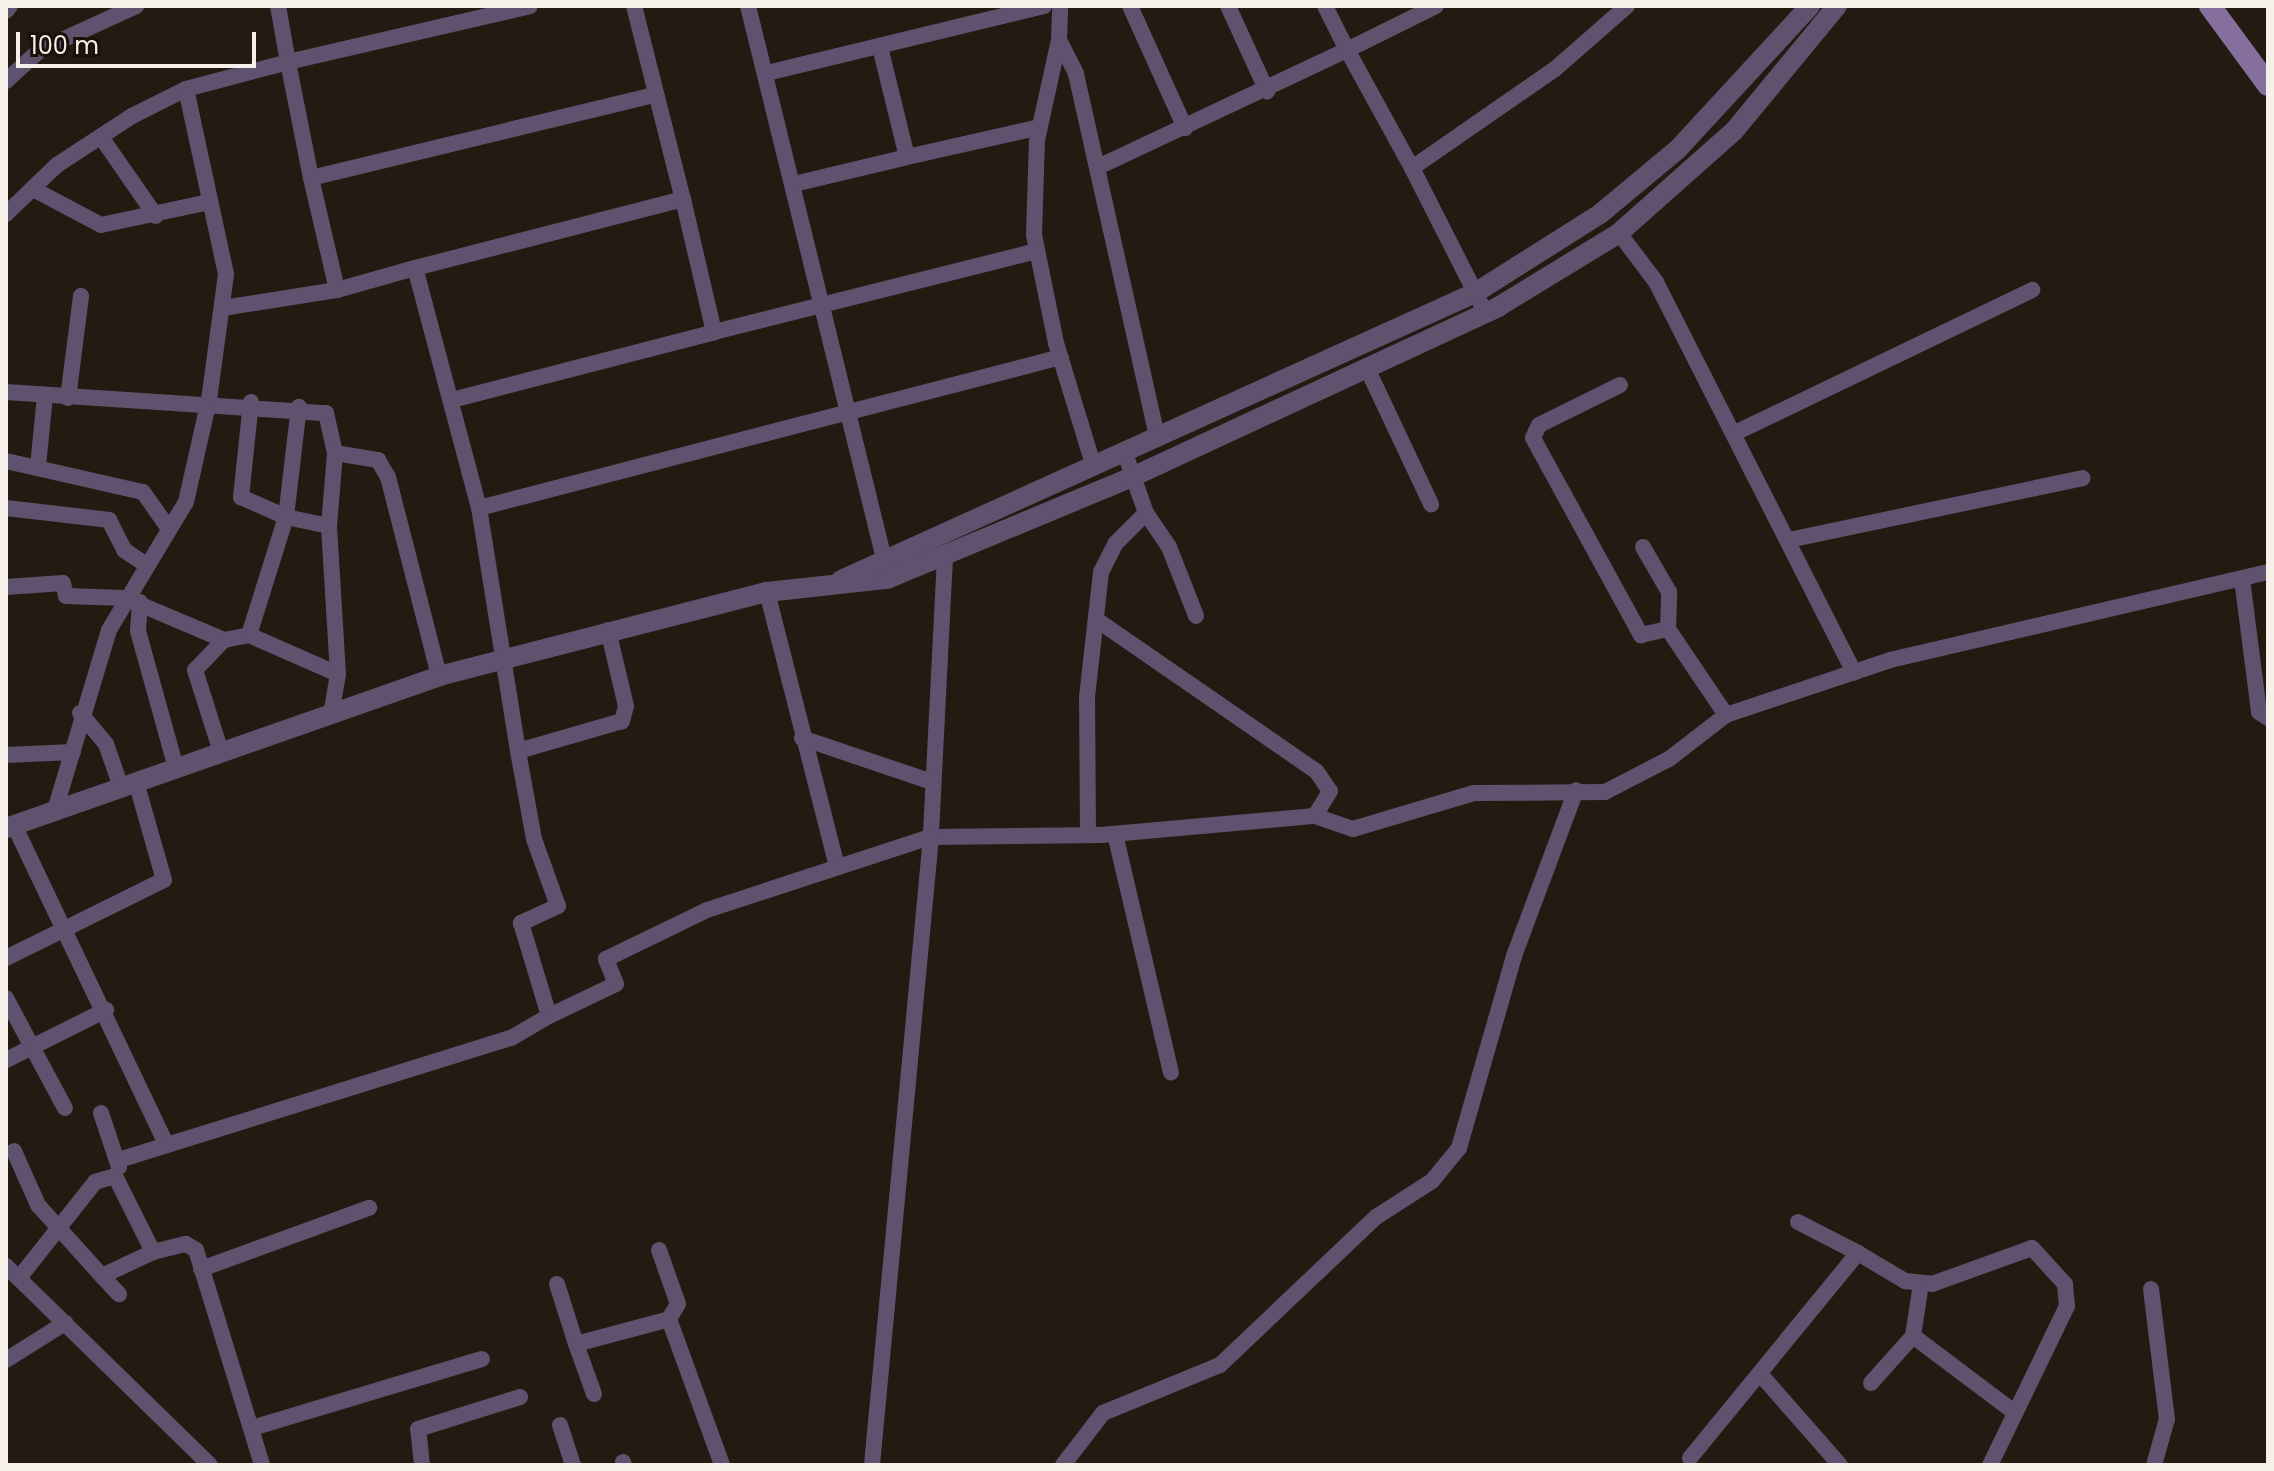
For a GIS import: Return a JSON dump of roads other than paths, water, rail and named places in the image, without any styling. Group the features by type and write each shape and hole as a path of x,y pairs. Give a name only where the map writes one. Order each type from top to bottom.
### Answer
{"main road":[{"path":"2210,6 2268,85"}],"street":[{"path":"6,11 10,6"},
{"path":"278,6 311,178 337,290"},
{"path":"6,214 33,189 101,137 186,89 530,6"},
{"path":"634,6 714,332"},
{"path":"748,6 767,73 883,555"},
{"path":"767,73 1044,6"},
{"path":"1060,6 1059,40 1040,127 1036,251 1061,357 1093,464"},
{"path":"1130,6 1185,128"},
{"path":"1228,6 1267,91"},
{"path":"1325,6 1486,313"},
{"path":"1098,167 1267,91 1419,10 1436,6"},
{"path":"1412,168 1555,69 1627,6"},
{"path":"834,584 883,555 1124,451 1475,293 1600,214 1678,149 1810,6"},
{"path":"166,1143 65,926 10,827 439,676 499,659 767,592 887,579 1130,478 1486,313 1619,233 1734,131 1837,6"},
{"path":"6,81 40,50 129,7"},
{"path":"1059,40 1076,74 1157,435"},
{"path":"880,47 907,157"},
{"path":"55,810 73,752 80,713 133,600 143,563 189,493 209,400 226,274 186,89"},
{"path":"311,178 655,95"},
{"path":"794,184 1040,127"},
{"path":"101,137 156,216"},
{"path":"33,189 64,212 101,225 156,216 209,202"},
{"path":"223,308 337,290 683,199"},
{"path":"1619,233 1656,282 1854,673"},
{"path":"452,400 1036,251"},
{"path":"415,268 479,508 499,659 534,839 558,906 521,923 549,1016"},
{"path":"1735,433 2032,290"},
{"path":"68,398 81,296"},
{"path":"479,508 1061,357"},
{"path":"1366,366 1431,504"},
{"path":"1620,385 1539,425 1533,438 1641,635 1668,629"},
{"path":"6,392 68,398 251,402 326,413 335,453 329,526 338,674 331,715"},
{"path":"38,466 45,396"},
{"path":"251,402 241,497 286,517 329,526"},
{"path":"249,635 286,517 299,407"},
{"path":"1124,451 1130,478 1146,513 1169,547 1196,616"},
{"path":"335,453 378,460 388,477 439,676"},
{"path":"6,461 143,492 167,526"},
{"path":"1789,540 2083,478"},
{"path":"6,508 109,520 124,550 143,563"},
{"path":"1088,835 1087,697 1101,572 1116,543 1146,513"},
{"path":"1643,547 1669,592 1668,629 1726,715"},
{"path":"872,1465 931,837 945,557"},
{"path":"122,1159 511,1038 616,984 606,959 707,910 836,863 931,837 1115,834 1315,816 1353,829 1474,793 1576,790 1618,785 1669,759 1726,715 1854,673 2268,572"},
{"path":"2242,579 2259,712 2268,718"},
{"path":"6,587 63,583 66,596 133,600 224,640"},
{"path":"767,592 836,863"},
{"path":"133,600 138,631 176,768"},
{"path":"1097,620 1317,772 1330,791 1315,816"},
{"path":"518,751 622,721 626,706 608,630"},
{"path":"221,752 195,670 224,640 249,635 338,674"},
{"path":"6,958 65,926 164,880 128,785 106,744 80,713"},
{"path":"802,738 932,782"},
{"path":"6,755 73,752"},
{"path":"1063,1465 1103,1413 1220,1365 1376,1217 1432,1181 1459,1148 1514,956 1576,790"},
{"path":"1115,834 1171,1073"},
{"path":"7,1001 65,1108"},
{"path":"6,1060 106,1010"},
{"path":"101,1113 122,1159 115,1176 153,1252"},
{"path":"14,1151 33,1197 59,1233 119,1294"},
{"path":"19,1278 59,1233 95,1182 115,1176"},
{"path":"201,1269 369,1208"},
{"path":"1798,1222 1921,1284 2021,1247 2042,1254 2068,1295 2064,1317 2013,1411 1990,1465"},
{"path":"102,1276 153,1252 190,1245 201,1269 262,1465"},
{"path":"576,1344 669,1319 678,1304 659,1250"},
{"path":"1690,1458 1762,1376 1858,1253"},
{"path":"6,1266 210,1465"},
{"path":"557,1284 594,1394"},
{"path":"1871,1383 1913,1336 1921,1284"},
{"path":"2151,1289 2167,1419 2154,1465"},
{"path":"669,1319 722,1465"},
{"path":"6,1360 65,1323"},
{"path":"1913,1336 2013,1411"},
{"path":"252,1428 482,1359"},
{"path":"1762,1376 1840,1465"},
{"path":"422,1465 418,1429 520,1397"},
{"path":"560,1425 573,1465"}]}
